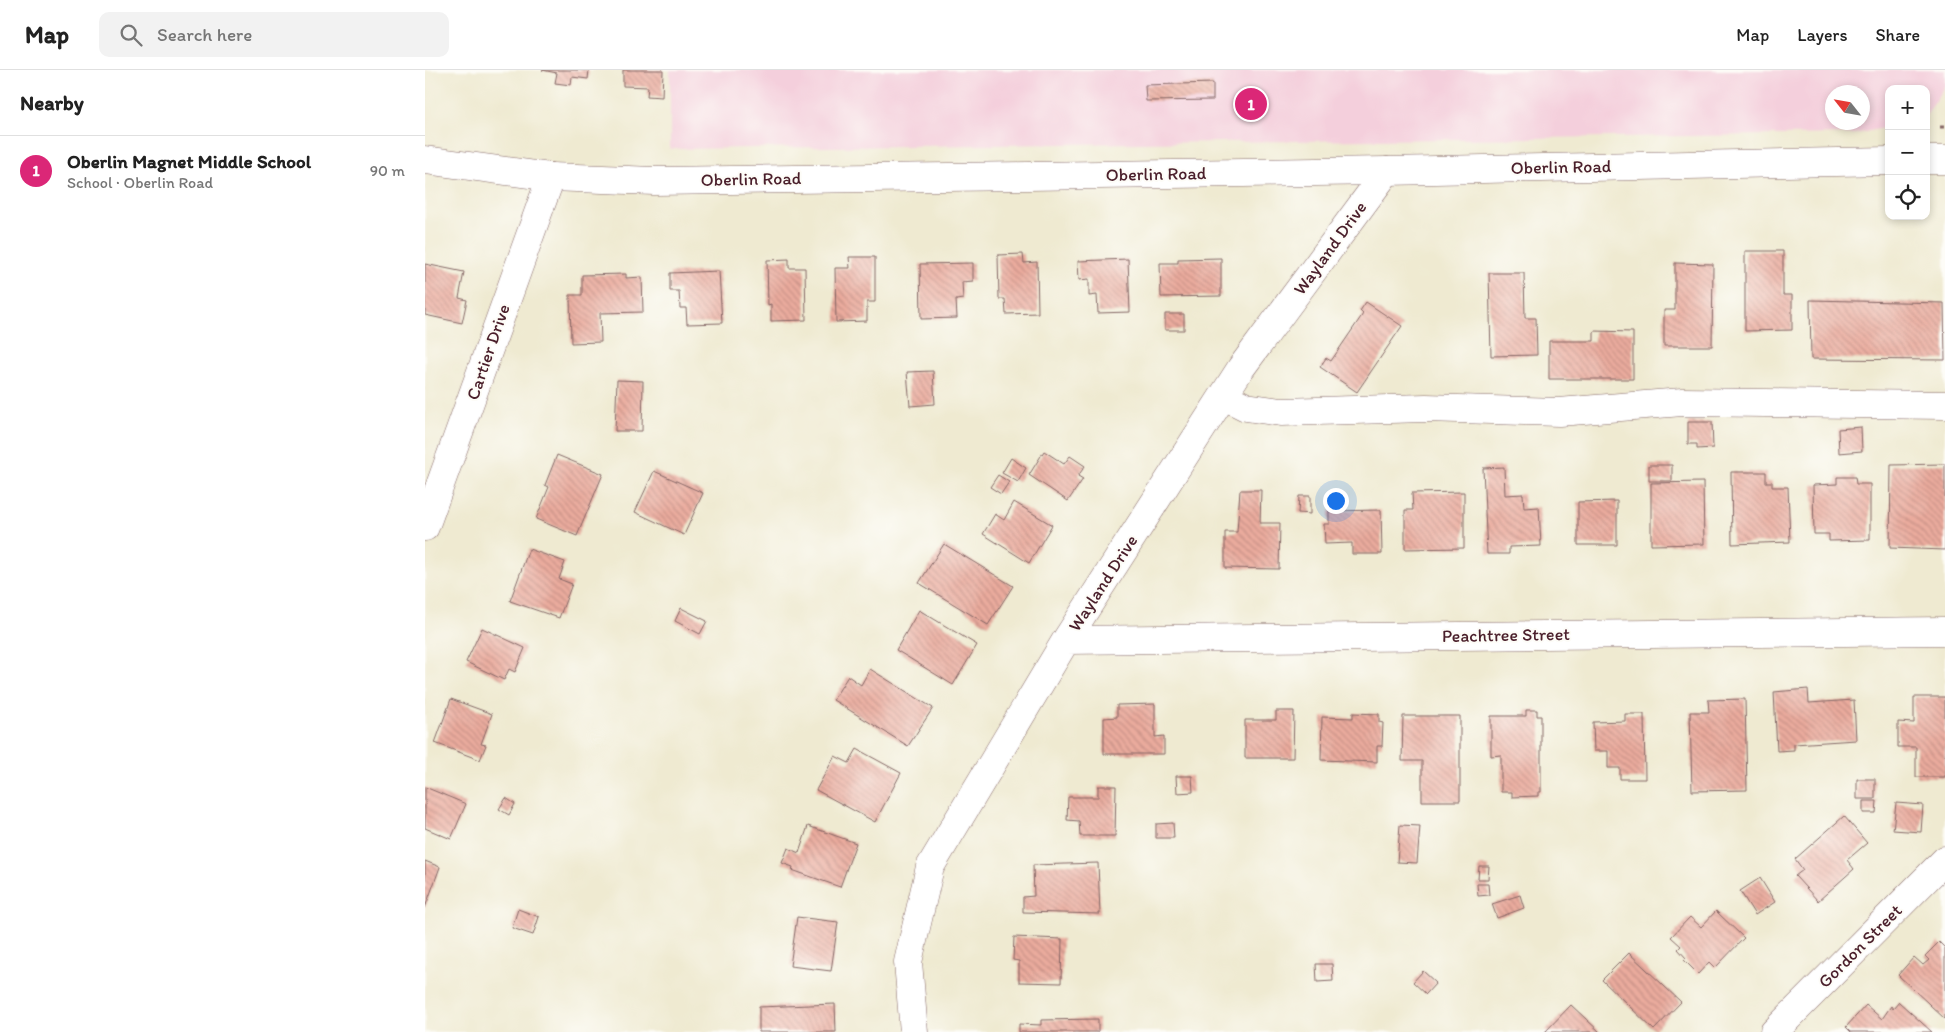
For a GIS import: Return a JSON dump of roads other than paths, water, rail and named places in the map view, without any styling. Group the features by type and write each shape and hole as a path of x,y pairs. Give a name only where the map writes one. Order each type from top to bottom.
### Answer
{"street":[{"name":"Oberlin Road","path":"425,160 551,177 654,181 1387,171 1885,161"},
{"path":"1930,160 1945,160"},
{"name":"Wayland Drive","path":"914,1032 908,962 930,867 1066,640 1225,396 1241,368 1387,171"},
{"name":"Cartier Drive","path":"425,528 551,177"},
{"path":"1225,396 1246,407 1281,412 1426,408 1559,412 1682,402 1945,405"},
{"name":"Peachtree Street","path":"1066,640 1945,631"},
{"name":"Gordon Street","path":"1774,1032 1945,860"}],"place":[{"name":"Oberlin Magnet Middle School","path":"1251,104"}]}
